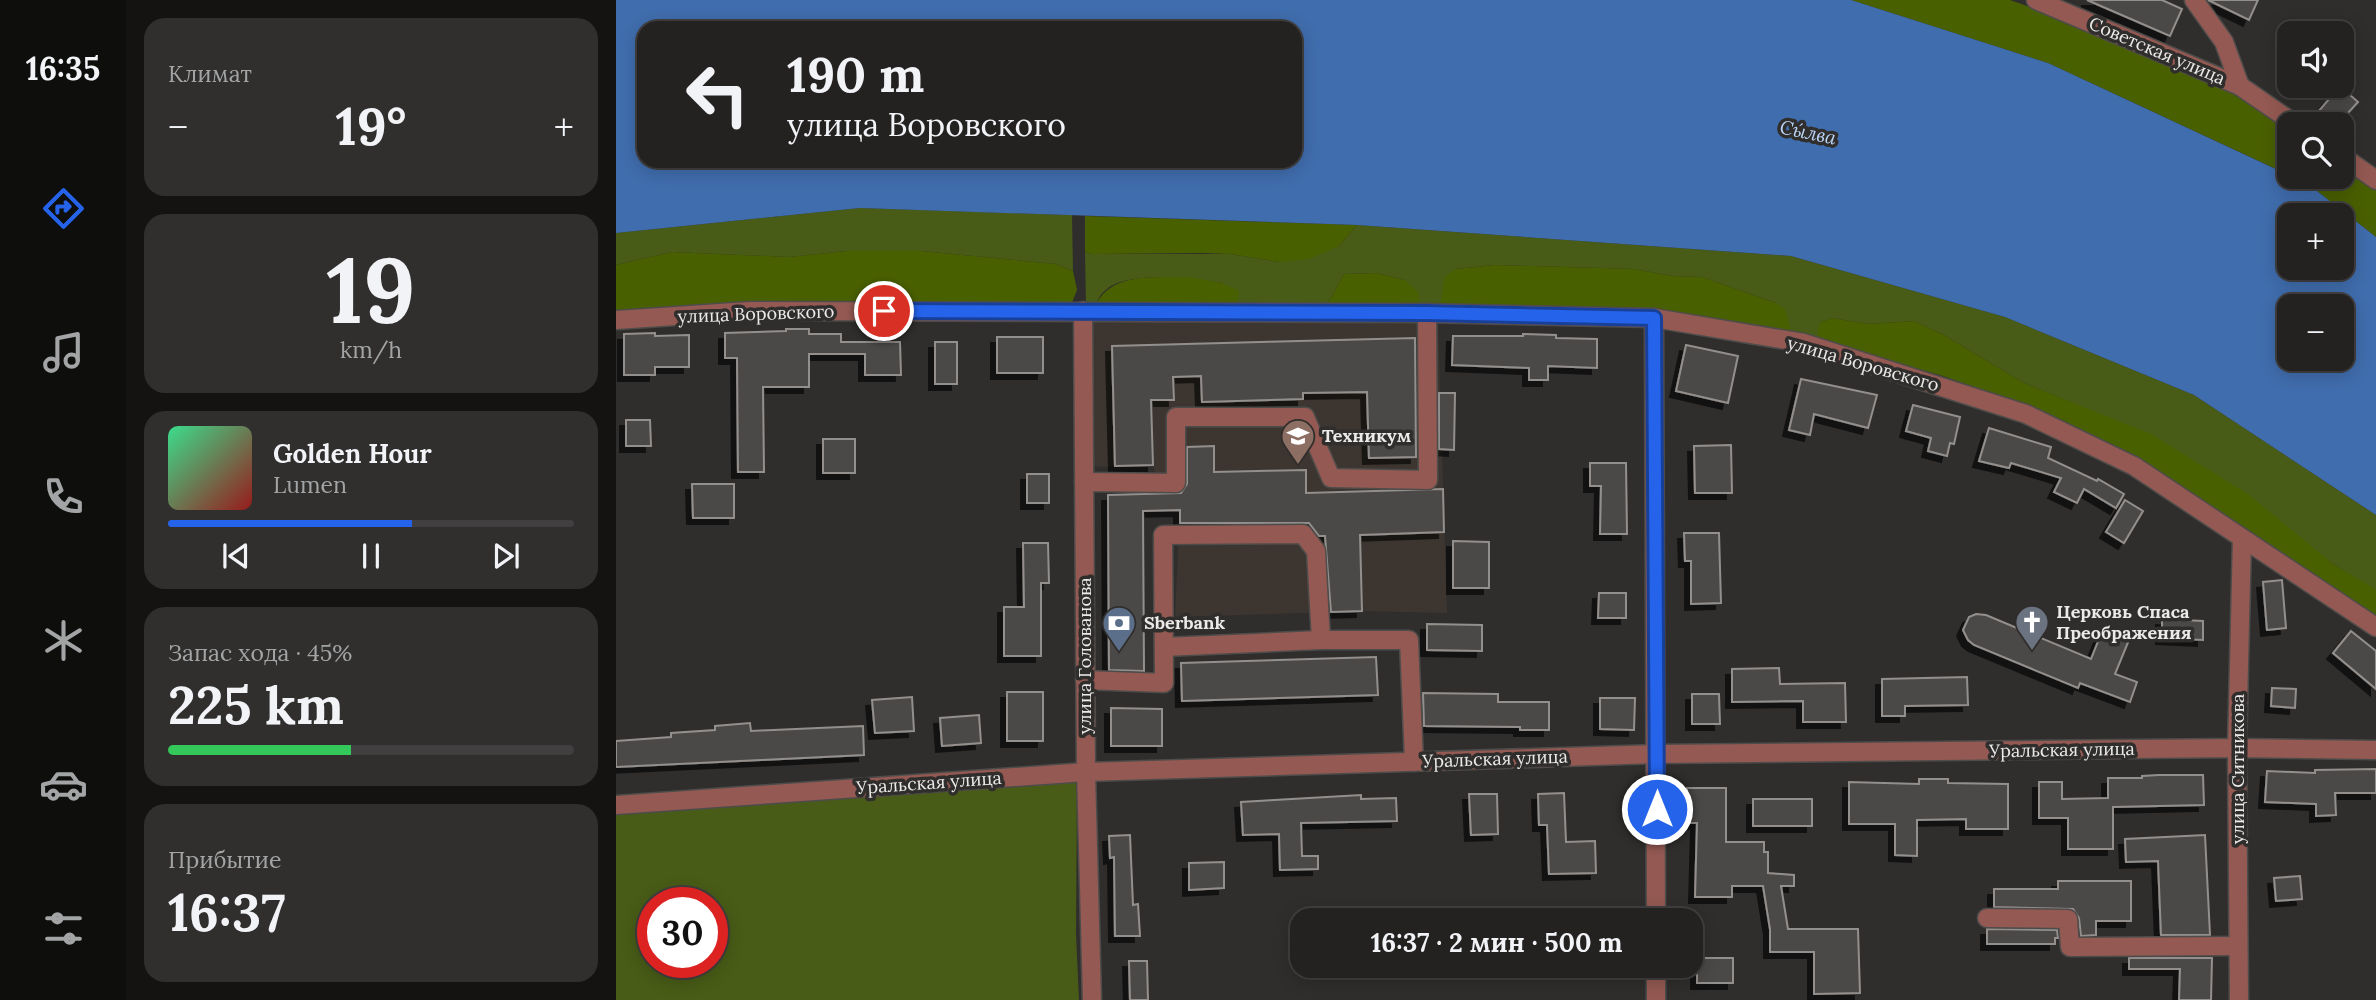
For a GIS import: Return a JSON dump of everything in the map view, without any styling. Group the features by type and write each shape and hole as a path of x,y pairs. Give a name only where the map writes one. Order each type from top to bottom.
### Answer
{"street":[{"name":"Советская улица","path":"2036,0 2241,86"},
{"path":"2194,0 2224,42 2241,86 2278,112"},
{"path":"2354,164 2376,180"},
{"name":"улица Воровского","path":"616,320 748,311 1427,313 1654,318 1804,343 2026,414 2134,466 2376,627"},
{"name":"улица Голованова","path":"1083,311 1086,772 1092,1000"},
{"path":"1084,482 1176,483 1176,417 1306,417 1331,478 1428,480 1427,313"},
{"path":"1654,318 1656,908"},
{"path":"1085,680 1164,683 1164,535 1303,534 1316,551 1321,640"},
{"name":"улица Ситникова","path":"2239,1000 2237,748 2242,538"},
{"path":"1164,647 1321,640 1409,640 1414,762"},
{"name":"Уральская улица","path":"616,805 1086,772 1657,754 2237,748 2376,750"},
{"path":"1987,918 2068,919 2070,947 2238,946"},
{"path":"1656,978 1656,1000"}],"shaded area":[{"name":"Техникум","path":"1087,314 1438,320 1447,613 1362,611 1175,617 1180,510 1161,510 1160,488 1153,465 1088,467"}],"green space":[{"path":"1851,0 2010,0 2061,18 2238,95 2277,119 2277,169 2048,63"},
{"path":"2354,173 2376,189 2376,237 2354,220 2354,203 2332,203 2314,189 2354,189"},
{"path":"860,208 1072,215 1073,271 1056,264 921,251 847,251 789,257 672,252 616,265 616,233"},
{"path":"1085,216 1357,225 1339,246 1309,259 1280,262 1230,254 1092,254 1085,252"},
{"path":"1357,225 1791,256 2005,317 2194,395 2376,515 2376,590 2333,564 2151,435 2024,383 1942,334 1914,321 1868,324 1832,318 1821,322 1828,344 1790,335 1776,303 1702,277 1672,276 1634,269 1495,265 1455,269 1440,307 1419,306 1405,280 1377,273 1344,274 1328,303 1237,306 1222,283 1162,277 1117,283 1103,293 1095,307 1086,307 1085,252 1230,254 1280,262 1339,246"},
{"path":"847,251 921,251 1056,264 1073,271 1077,290 1071,305 616,319 616,265 672,252 789,257"},
{"path":"1495,265 1634,269 1672,276 1702,277 1776,303 1785,309 1790,335 1440,307 1444,278 1455,269"},
{"path":"1377,273 1405,280 1419,293 1419,306 1328,303 1344,274"},
{"path":"1149,277 1189,277 1222,283 1239,291 1237,306 1095,307 1102,295 1123,282"},
{"path":"1832,318 1868,324 1914,321 1942,334 2024,383 2151,434 2248,494 2333,564 2376,590 2376,620 2155,468 2020,403 1940,375 1828,344 1818,337 1818,329 1821,322"},
{"path":"1077,779 1076,935 1079,1000 616,1000 616,814"}],"water":[{"name":"Сы́лва","path":"616,0 1851,0 2048,63 2277,170 2277,189 2314,189 2332,203 2277,203 2277,280 2354,280 2354,220 2376,237 2376,515 2194,395 2005,317 1791,256 1357,225 860,208 616,233"}],"building":[{"path":"2087,0 2162,0 2182,9 2170,36"},
{"path":"2208,0 2258,0 2249,20"},
{"path":"2330,98 2354,98 2358,102 2349,112 2318,112"},
{"path":"809,329 809,334 841,334 841,342 900,342 901,375 865,375 865,354 809,354 809,387 763,387 764,472 738,472 737,358 725,358 725,333"},
{"path":"655,333 655,336 689,335 689,367 655,367 655,375 624,375 624,334"},
{"path":"1523,334 1597,339 1597,368 1548,366 1548,380 1529,380 1529,368 1452,365 1453,336"},
{"path":"997,337 1043,337 1043,373 997,373"},
{"path":"1415,338 1416,457 1369,458 1367,392 1303,393 1303,399 1202,402 1201,376 1173,377 1174,400 1151,400 1153,465 1115,466 1112,346"},
{"path":"935,342 957,342 957,384 935,384"},
{"path":"1686,345 1738,356 1728,403 1676,391"},
{"path":"1801,379 1877,395 1868,428 1814,414 1810,435 1789,430"},
{"path":"1439,393 1455,393 1454,450 1439,449"},
{"path":"1913,405 1960,417 1954,444 1950,443 1947,456 1928,451 1931,438 1906,431"},
{"path":"626,420 650,420 651,446 626,446"},
{"path":"1989,428 2051,447 2048,458 2097,481 2098,479 2124,494 2116,508 2084,489 2077,503 2054,492 2061,478 2011,463 2009,468 1979,461"},
{"path":"823,439 855,439 855,473 823,473"},
{"path":"1731,445 1732,493 1695,493 1694,446"},
{"path":"1214,446 1214,472 1306,470 1306,493 1443,489 1444,532 1360,535 1362,611 1331,612 1325,536 1319,536 1309,523 1180,523 1180,510 1143,511 1144,671 1109,670 1108,495 1181,493 1187,484 1187,447"},
{"path":"1590,463 1626,463 1627,534 1600,534 1601,486 1590,486"},
{"path":"1027,474 1049,474 1049,503 1027,503"},
{"path":"692,484 734,484 734,518 693,518"},
{"path":"2125,500 2143,511 2124,543 2106,532"},
{"path":"1684,533 1719,533 1721,603 1691,604 1691,561 1685,561"},
{"path":"1453,541 1489,542 1489,588 1453,588"},
{"path":"1023,543 1048,543 1049,583 1041,583 1041,656 1004,656 1004,607 1024,607"},
{"path":"2282,580 2286,628 2267,630 2263,582"},
{"path":"1599,593 1626,593 1626,618 1598,618"},
{"name":"Церковь Спаса Преображения","path":"1976,614 1986,615 2091,659 2103,629 2129,640 2115,674 2137,682 2130,702 2080,683 2078,688 1974,645 1963,630 1969,617"},
{"path":"2162,619 2203,621 2203,640 2162,638"},
{"path":"1427,624 1482,625 1482,651 1427,650"},
{"path":"2351,631 2376,651 2376,689 2333,653"},
{"path":"1376,657 1378,695 1182,701 1181,663"},
{"path":"1779,668 1780,684 1845,683 1846,722 1803,722 1803,701 1732,702 1732,669"},
{"path":"1967,677 1968,705 1905,706 1905,716 1882,716 1882,679"},
{"path":"2272,688 2296,689 2295,708 2271,706"},
{"path":"1007,692 1043,692 1043,741 1007,741"},
{"path":"1423,693 1498,694 1498,702 1549,702 1549,730 1424,726"},
{"path":"1692,694 1719,694 1720,724 1692,724"},
{"path":"912,697 914,731 875,733 872,700"},
{"path":"1600,698 1635,698 1634,730 1600,729"},
{"path":"1111,708 1162,709 1162,746 1111,746"},
{"path":"979,715 981,743 942,746 940,718"},
{"path":"750,723 751,731 863,726 864,755 616,767 616,741 671,737 671,733 715,730 715,726"},
{"path":"2376,769 2376,793 2335,793 2336,815 2316,816 2316,804 2265,802 2267,771 2315,773 2315,770"},
{"path":"2203,775 2204,805 2113,807 2113,849 2068,849 2068,818 2039,818 2039,782 2062,782 2062,799 2108,798 2108,778"},
{"path":"1919,779 1948,779 1948,783 2008,784 2008,829 1966,829 1966,819 1917,820 1917,856 1895,855 1895,824 1849,824 1849,782 1919,784"},
{"path":"1687,788 1726,788 1726,842 1764,842 1764,852 1768,852 1768,873 1794,875 1794,886 1781,886 1788,929 1858,929 1860,993 1814,994 1814,952 1770,952 1770,929 1763,886 1732,886 1732,897 1695,897 1697,823 1687,823"},
{"path":"1564,793 1566,842 1595,841 1596,873 1549,874 1547,825 1539,825 1538,794"},
{"path":"1469,794 1497,794 1498,834 1471,835"},
{"path":"1361,795 1361,799 1396,798 1397,821 1301,823 1302,856 1318,856 1318,869 1280,870 1279,834 1243,835 1241,802"},
{"path":"1753,799 1812,799 1812,826 1753,826"},
{"path":"1130,835 1133,905 1138,904 1140,936 1115,936 1114,857 1110,858 1109,836"},
{"path":"2205,835 2210,935 2161,935 2158,861 2126,862 2125,839"},
{"path":"1224,862 1224,888 1189,890 1189,863"},
{"path":"2300,876 2302,899 2276,901 2274,878"},
{"path":"2058,881 2131,881 2131,921 2096,921 2096,935 2081,936 2079,918 2073,909 1994,907 1994,889 2058,889"},
{"path":"1987,929 2057,930 2058,938 2055,938 2055,944 1987,944"},
{"path":"1703,958 1733,958 1733,983 1697,983 1697,978 1703,978"},
{"path":"2129,958 2212,958 2211,1000 2179,1000 2180,969 2129,969"},
{"path":"1129,961 1147,961 1148,1000 1130,1000"}],"place":[{"name":"Техникум","path":"1298,466"},
{"name":"Церковь Спаса Преображения","path":"2032,652"},
{"name":"Sberbank","path":"1119,653"}],"route":[{"path":"884,311 1427,313 1654,318 1657,809"}]}
